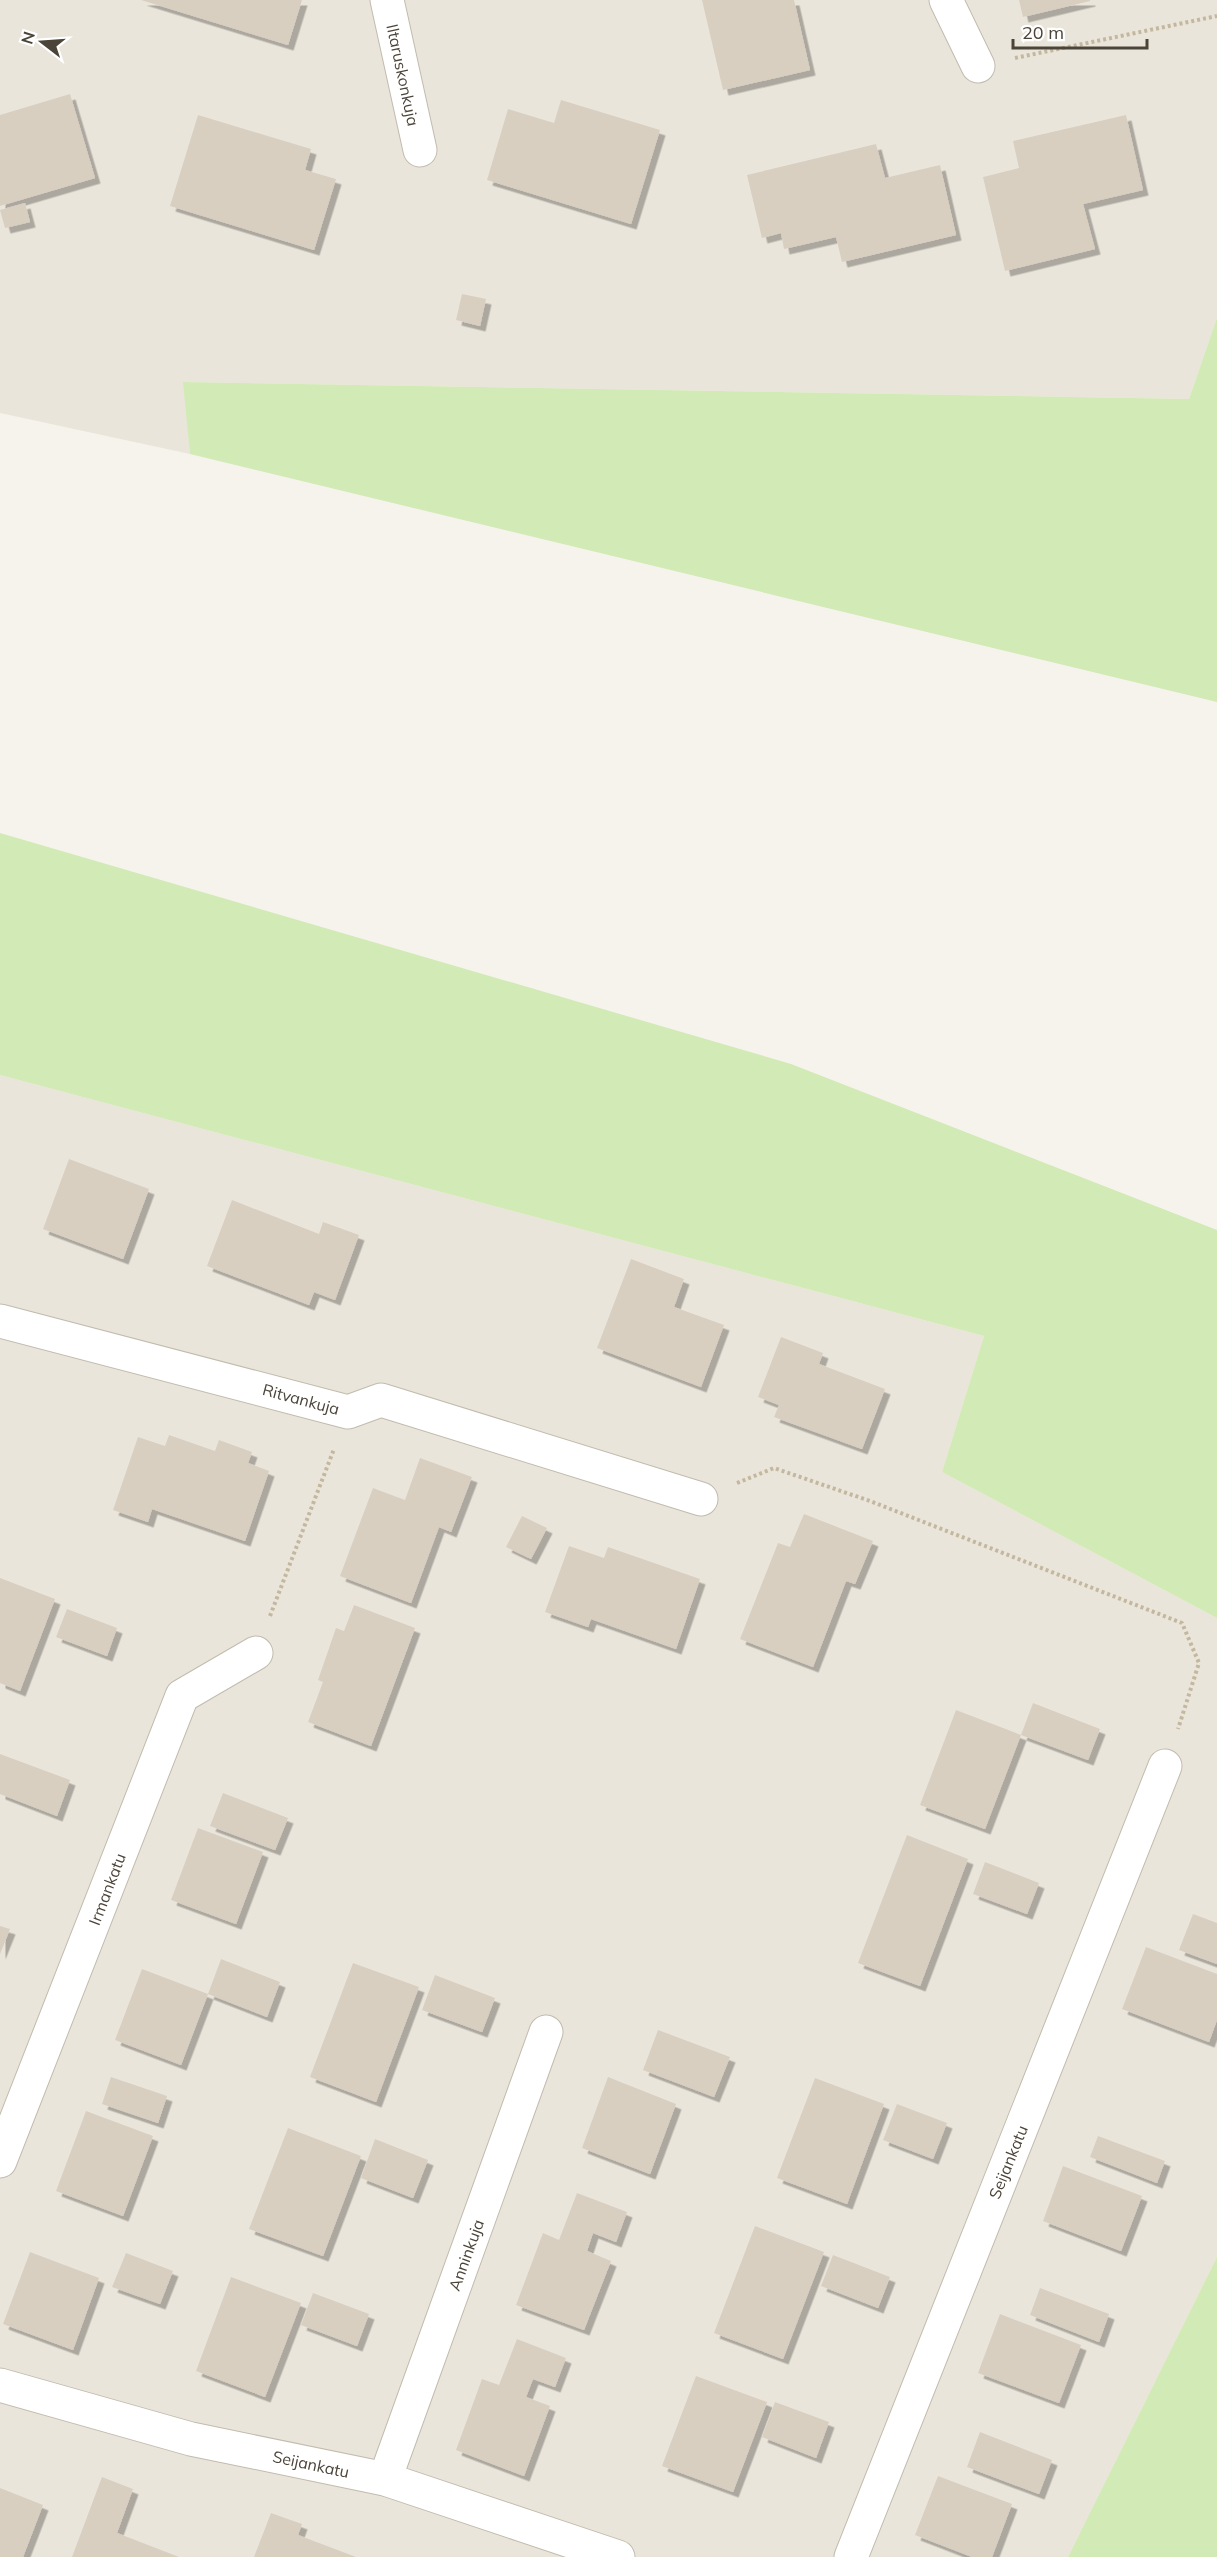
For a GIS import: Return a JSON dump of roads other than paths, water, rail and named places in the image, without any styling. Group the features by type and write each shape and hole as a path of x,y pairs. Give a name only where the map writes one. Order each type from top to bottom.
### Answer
{"street":[{"name":"Iltaruskonkuja","path":"387,0 420,150"},
{"path":"946,0 978,66"},
{"name":"Ritvankuja","path":"0,1321 348,1412 381,1400 701,1499"},
{"name":"Irmankatu","path":"0,2161 182,1696 256,1653"},
{"name":"Seijankatu","path":"851,2557 1165,1767"},
{"name":"Anninkuja","path":"385,2479 546,2032"},
{"name":"Seijankatu","path":"0,2385 191,2439 385,2479 618,2557"}]}
